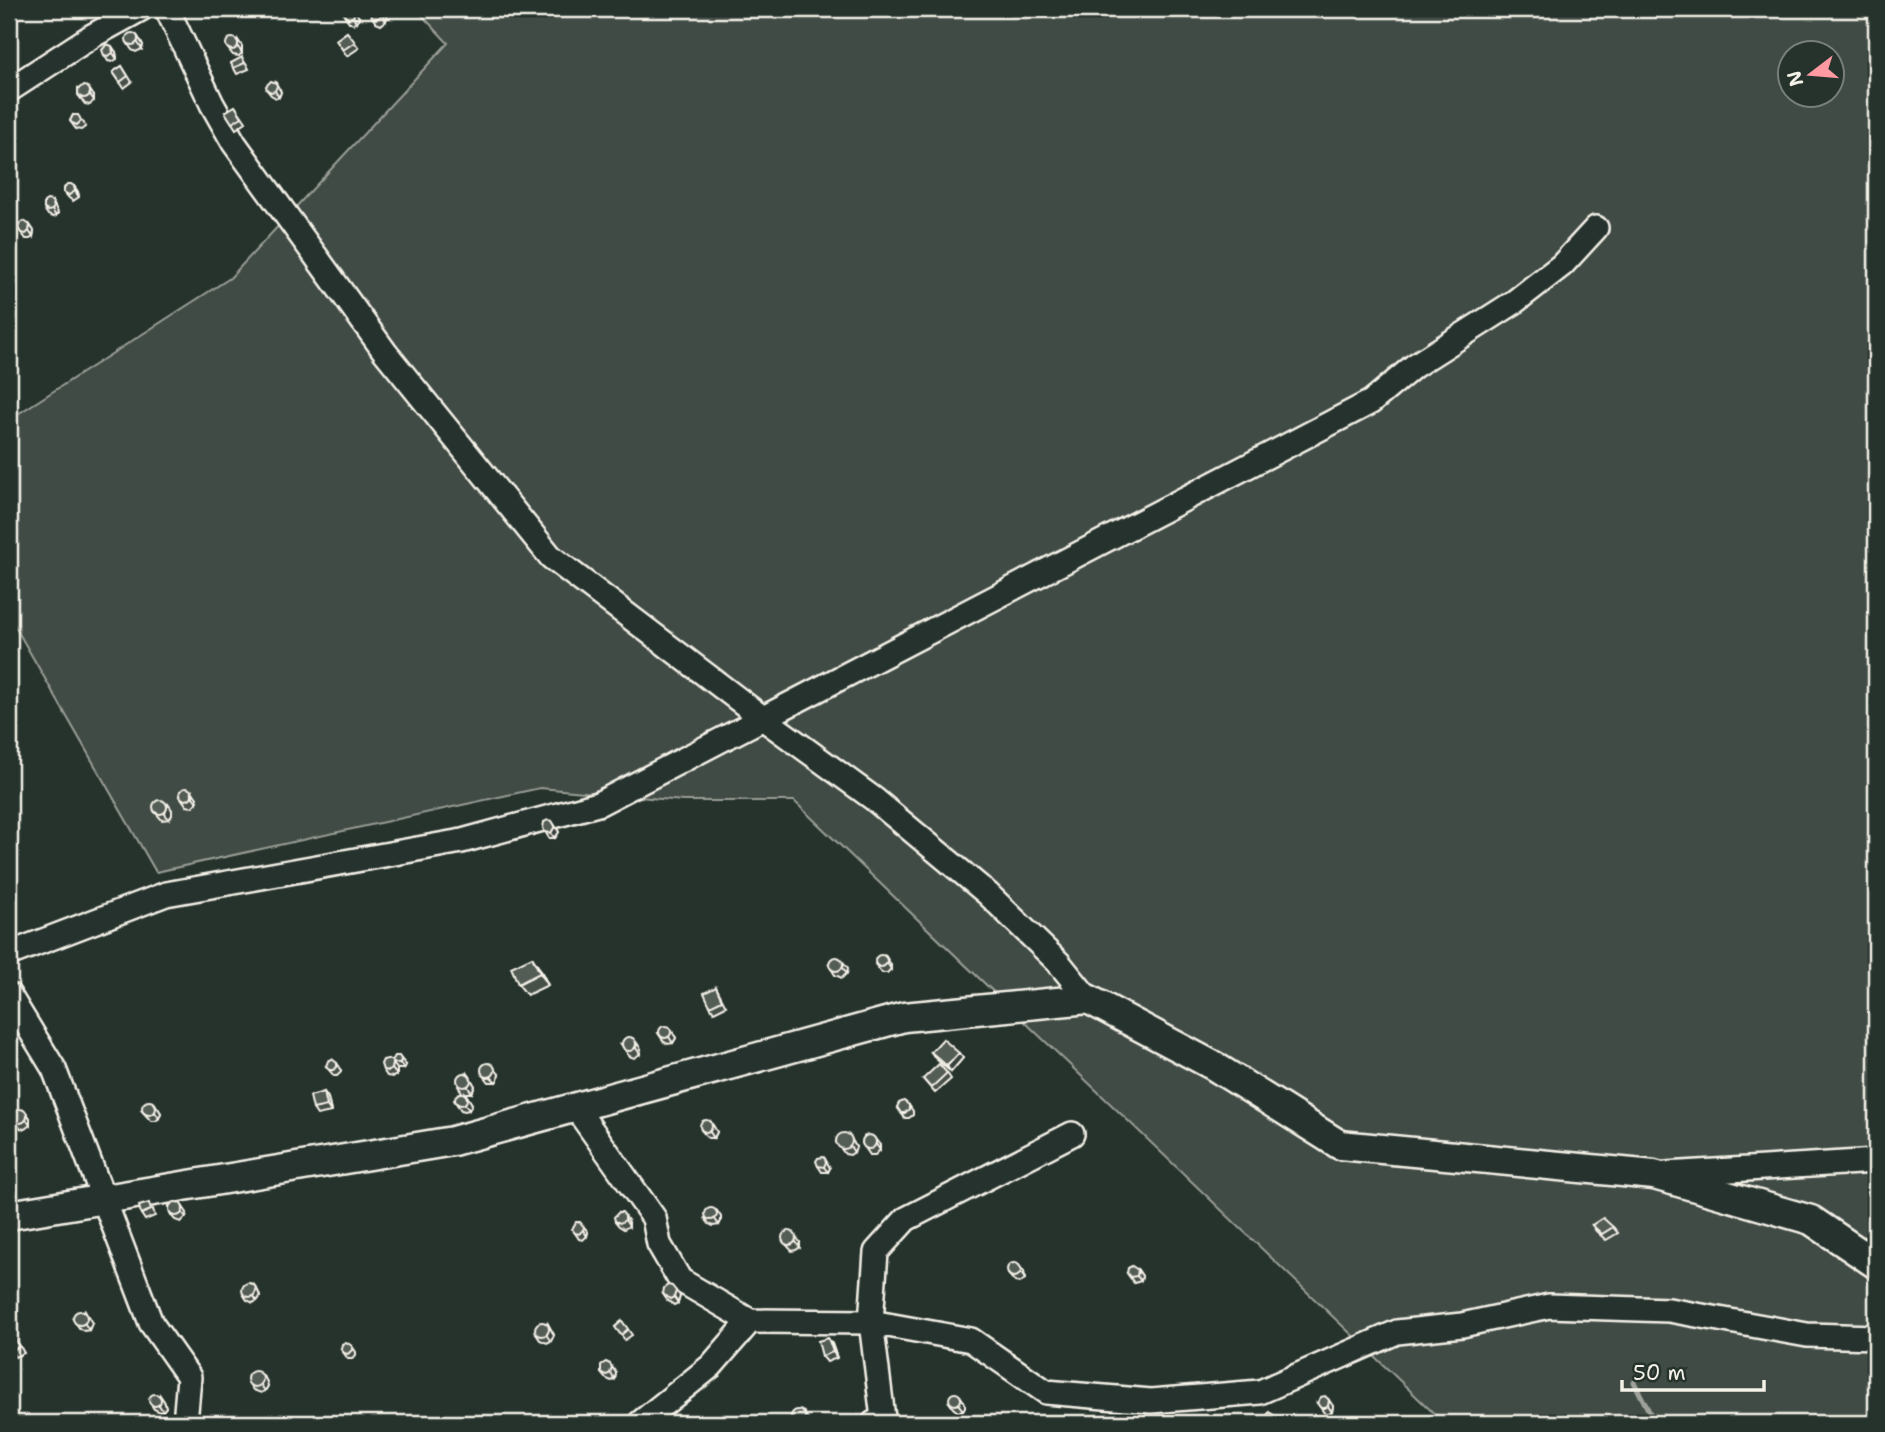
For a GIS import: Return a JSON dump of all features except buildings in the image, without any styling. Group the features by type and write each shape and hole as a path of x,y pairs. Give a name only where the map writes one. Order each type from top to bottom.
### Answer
{"main road":[{"path":"9,1215 453,1141 904,1017 1088,999 1214,1066 1340,1145 1654,1175 1811,1220 1876,1264"}],"street":[{"path":"9,90 92,36 141,9"},
{"path":"167,9 212,104 234,143 385,352 551,557 874,799 988,894 1059,963 1088,999"},
{"path":"9,954 166,894 463,841 598,804 1371,402 1414,366 1514,303 1562,265 1596,228"},
{"path":"9,995 54,1069 151,1323 189,1377 185,1423"},
{"path":"576,1108 654,1218 659,1244 680,1280 750,1321 871,1322 971,1340 1046,1392 1151,1401 1260,1392 1397,1332 1462,1325 1549,1306 1669,1310 1807,1335 1876,1337"},
{"path":"874,1423 883,1418 871,1322 876,1252 906,1219 1072,1134"},
{"path":"1654,1175 1876,1161"},
{"path":"640,1423 711,1366 750,1321"}],"shaded area":[{"path":"416,9 1876,9 1876,1423 1444,1423 794,801 683,801 540,788 156,872 9,616 10,419 230,278 448,43"}],"waterway":[{"path":"1634,1382 1655,1423"}]}
